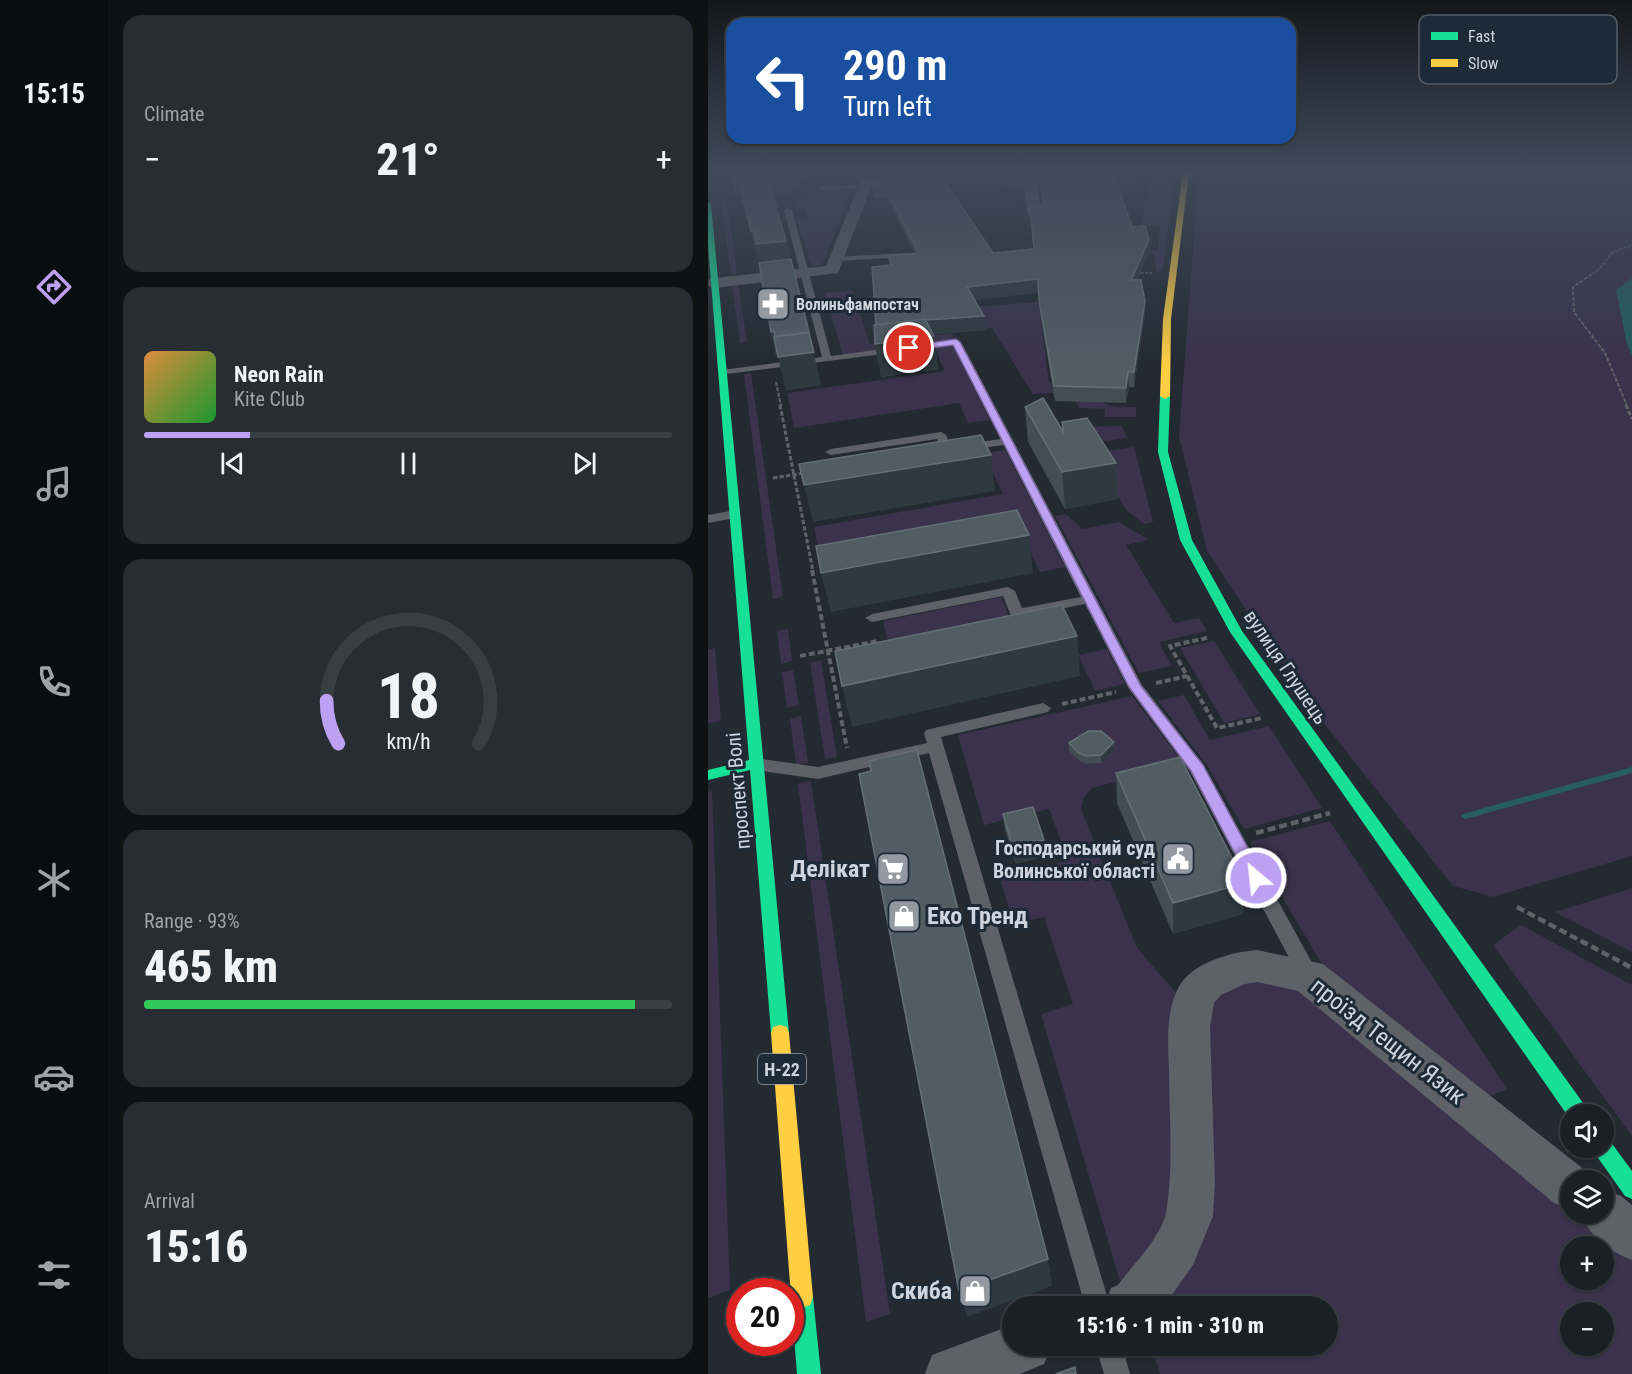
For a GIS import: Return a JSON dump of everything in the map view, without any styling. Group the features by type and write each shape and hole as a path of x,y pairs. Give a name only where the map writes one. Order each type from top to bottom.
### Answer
{"street":[{"name":"проспект Волі","path":"710,236 713,291 736,514 755,764 809,1374"},
{"path":"713,291 804,273 832,270 846,236"},
{"name":"вулиця Глушець","path":"1178,236 1167,319 1163,452 1186,540 1236,632 1572,1104"},
{"path":"708,775 755,764"},
{"name":"проїзд Тещин Язик","path":"1141,1296 1176,1248 1190,1216 1192,1184 1190,1027 1195,996 1207,982 1240,968 1257,966 1309,976 1560,1179"},
{"path":"1610,1158 1632,1189"},
{"path":"1614,1221 1632,1236"},
{"path":"951,1374 1002,1355"}],"lane":[{"path":"795,236 827,359"},
{"path":"837,259 905,255"},
{"path":"722,373 956,342 1135,687 1197,768 1309,976"},
{"path":"831,452 941,435 954,465 942,466"},
{"path":"948,450 1007,441"},
{"path":"708,519 736,514"},
{"path":"872,618 1008,591 1027,637 1016,639"},
{"path":"1017,613 1090,599"},
{"path":"1043,708 932,734 1095,1296"},
{"path":"755,764 818,773 936,746"},
{"path":"1112,1356 1116,1374"}],"path":[{"path":"1632,245 1613,252 1598,270 1573,286 1574,312 1605,354 1632,419"},
{"path":"1126,274 1174,272"},
{"path":"773,366 850,766"},
{"path":"773,478 814,472"},
{"path":"1236,632 1170,646 1217,729 1292,711"},
{"path":"800,656 878,641 880,650"},
{"path":"1043,708 1094,697"},
{"path":"1235,838 1359,806"},
{"path":"1517,907 1632,968"}],"shaded area":[{"path":"726,236 732,236 737,274 731,274"},
{"path":"802,236 833,236 822,265 812,266"},
{"path":"1159,236 1167,236 1163,271 1156,271 1154,254 1142,254 1142,251 1158,250"},
{"path":"1194,236 1632,236 1632,278 1616,290 1627,345 1632,355 1632,856 1493,897 1453,886 1307,702 1207,551 1179,436"},
{"path":"738,283 747,342 740,343 732,284"},
{"path":"852,290 870,344 952,333 955,340 843,355 825,293"},
{"path":"1059,300 1040,313 1049,382 1115,407 1136,407 1136,417 1105,417 1105,409 1079,408 1072,392 1033,394 992,328 982,329 976,307"},
{"path":"952,345 990,420 968,423 959,403 794,428 787,393 945,371 934,347"},
{"path":"751,373 783,597 773,599 744,374"},
{"path":"1122,426 1127,438 1086,444 1078,427"},
{"path":"1134,447 1153,522 1144,524 1126,510 1092,453"},
{"path":"1005,450 1065,567 1040,572 1025,542 824,580 814,527 1003,494 990,467 959,457"},
{"path":"1066,514 1082,529 1119,522 1149,540 1126,545 1174,623 1199,618 1207,631 1159,642 1172,666 1139,673 1055,516"},
{"path":"1001,597 1016,633 893,659 883,621"},
{"path":"788,629 792,661 781,664 777,631"},
{"path":"1214,641 1260,714 1224,723 1180,648"},
{"path":"715,648 721,721 708,723 708,650"},
{"path":"1107,649 1125,684 1095,691 1078,655"},
{"path":"821,660 837,757 825,759 810,663"},
{"path":"793,670 799,705 787,708 782,672"},
{"path":"1184,695 1210,740 1269,726 1322,808 1244,829 1207,765 1158,701"},
{"path":"1132,696 1184,764 1092,788 1084,797 1081,809 1137,948 1178,995 1170,1211 1144,1259 1120,1281 1041,1014 1073,1004 1044,917 1014,924 1000,879 1068,860 1049,809 984,825 958,735"},
{"path":"801,716 808,763 796,765 790,719"},
{"path":"811,781 890,1314 866,1322 798,784"},
{"path":"712,791 730,1278 726,1278 726,1291 708,1298 708,792"},
{"path":"1330,821 1507,1089 1483,1099 1327,973 1250,842"},
{"path":"1632,888 1632,952 1555,912"},
{"path":"1521,925 1632,985 1632,1136 1614,1111 1614,1104 1609,1104 1493,945"},
{"path":"1258,980 1301,988 1560,1203 1560,1224 1587,1224 1602,1236 1560,1236 1560,1290 1614,1290 1614,1245 1632,1259 1632,1374 1160,1374 1155,1356 1338,1356 1338,1296 1169,1296 1194,1259 1207,1028 1211,1002 1230,987"}],"water":[{"path":"1632,278 1632,355 1627,345 1616,290"}],"building":[{"path":"755,236 785,236 786,241 756,244"},
{"path":"910,236 982,236 993,253 1034,249 1033,236 1148,236 1149,240 1131,280 1141,280 1145,301 1134,372 1128,372 1126,388 1054,386 1039,300 1038,279 967,287 984,316 925,319 876,325 872,267 892,265 888,256 919,253"},
{"path":"791,259 809,332 775,336 774,331 771,332 759,263"},
{"path":"925,319 934,336 875,344 874,325"},
{"path":"809,333 814,352 778,357 774,337"},
{"path":"1043,398 1064,433 1062,422 1087,418 1116,463 1062,472 1025,407"},
{"path":"981,435 991,455 804,485 799,464"},
{"path":"1017,510 1029,535 821,573 816,546"},
{"path":"1062,605 1077,636 842,686 835,651"},
{"path":"1088,731 1101,731 1114,742 1101,755 1086,756 1079,753 1069,743"},
{"path":"917,750 1048,1259 959,1291 859,774 871,771 869,761"},
{"name":"Господарський суд Волинської області","path":"1180,757 1245,883 1173,903 1116,773"},
{"path":"1033,807 1044,840 1013,848 1003,814"},
{"path":"1075,1367 1076,1374 1056,1374"}],"waterway":[{"path":"1466,816 1632,770"}],"traffic: fast":[{"path":"711,236 780,1033"},
{"path":"1165,396 1163,452 1186,540 1236,632 1572,1104"},
{"path":"708,775 755,764"},
{"path":"1610,1158 1632,1189"},
{"path":"804,1319 809,1374"}],"traffic: slow":[{"path":"1165,396 1167,319 1178,236"},
{"path":"780,1033 800,1278"}],"place":[{"name":"Волиньфампостач","path":"773,304"},
{"name":"Господарський суд Волинської області","path":"1178,859"},
{"name":"Делікат","path":"893,869"},
{"name":"Еко Тренд","path":"904,916"},
{"name":"Скиба","path":"975,1291"}],"route":[{"path":"909,348 956,342 1135,687 1197,768 1256,878"}]}
